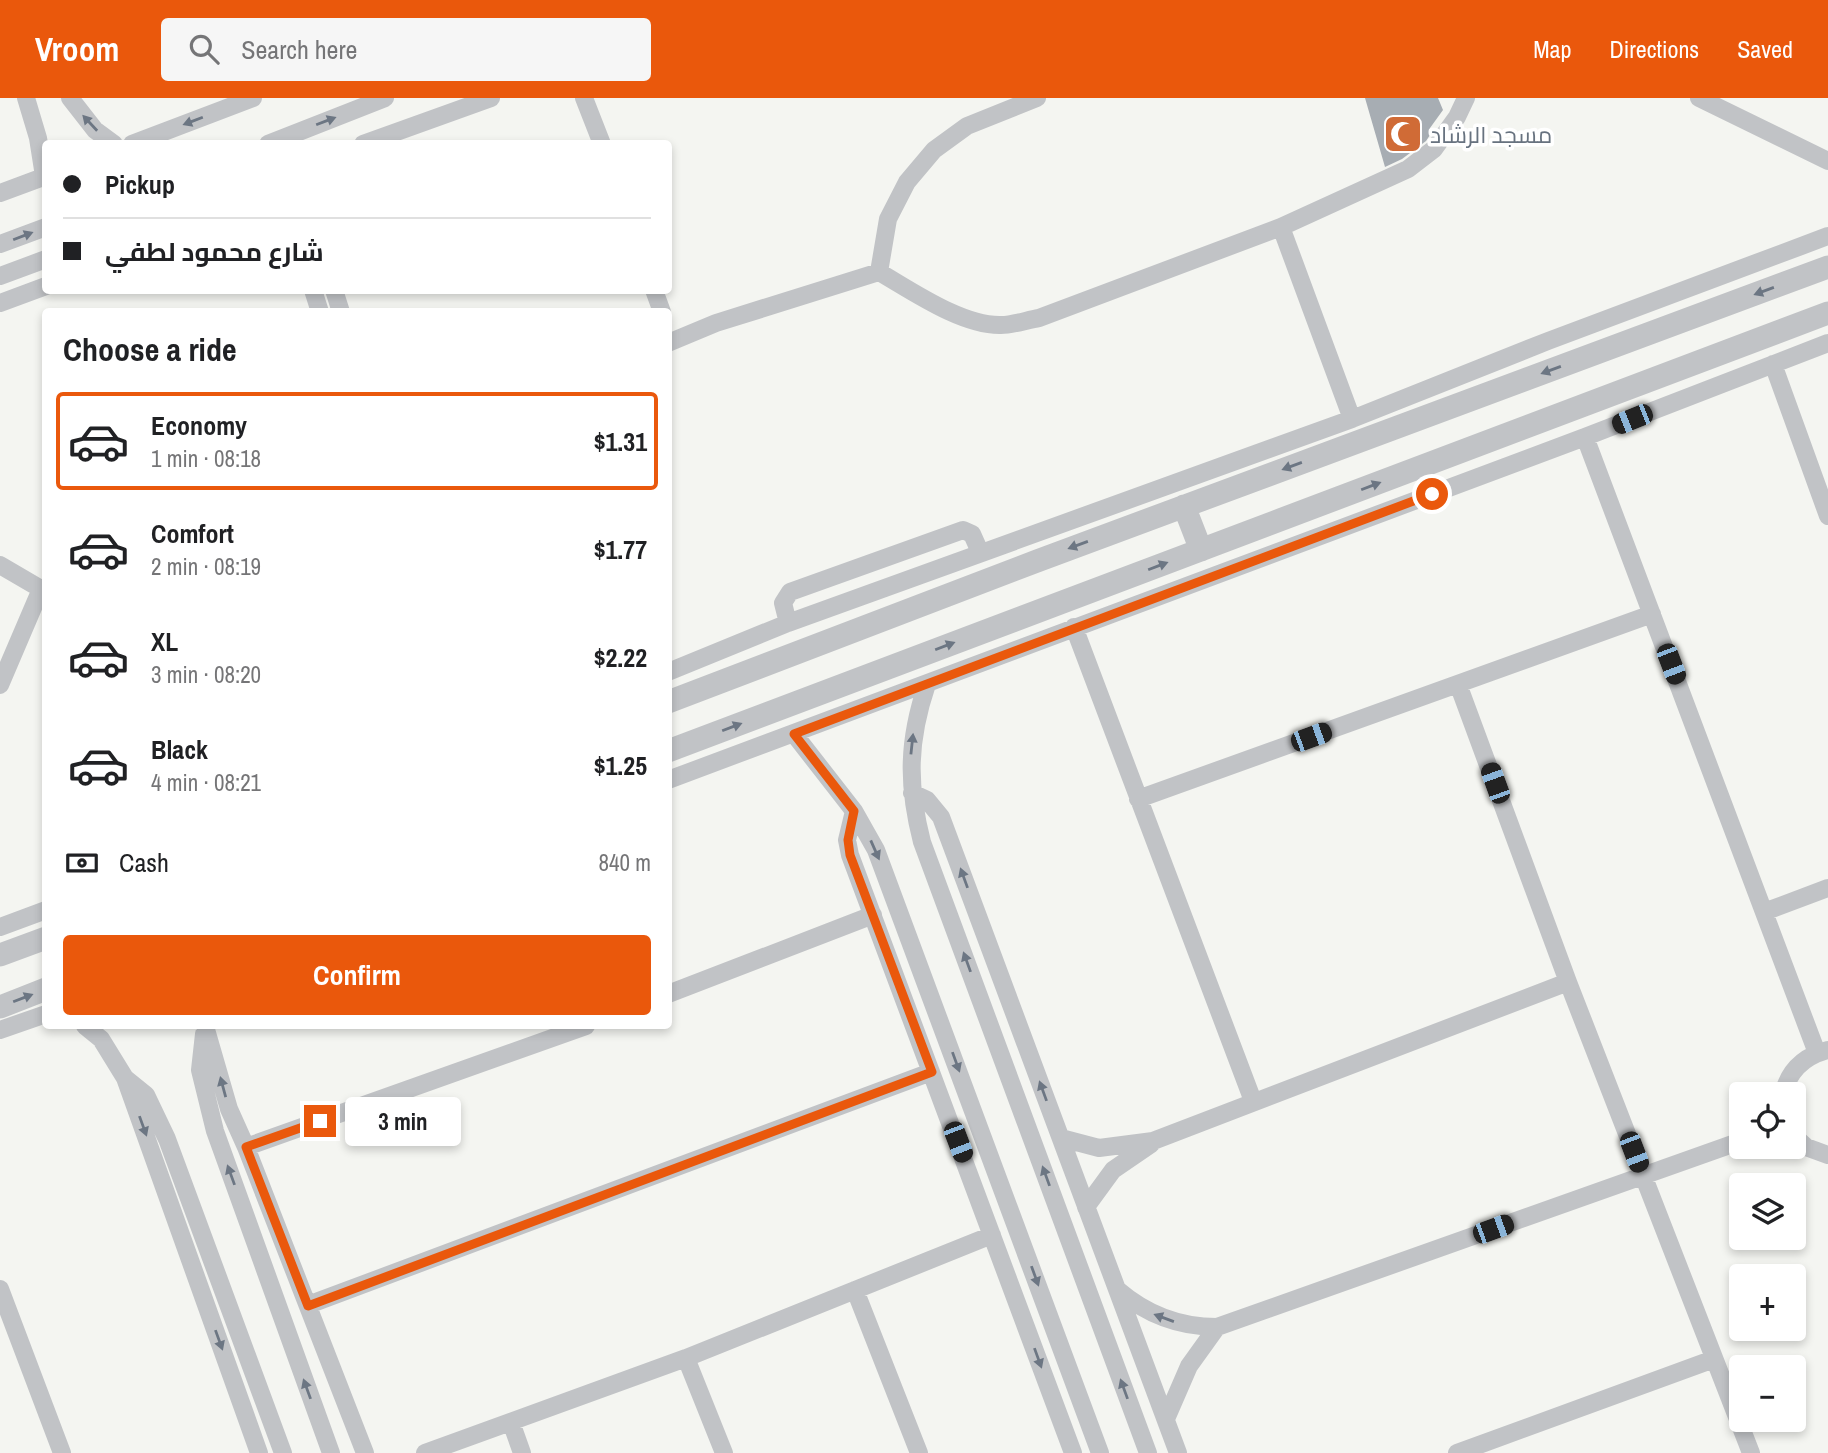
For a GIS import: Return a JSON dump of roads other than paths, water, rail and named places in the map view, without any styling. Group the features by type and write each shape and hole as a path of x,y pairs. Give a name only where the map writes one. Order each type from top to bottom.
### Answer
{"street":[{"path":"26,98 42,160"},
{"path":"70,98 95,130 109,140"},
{"path":"143,140 253,98"},
{"path":"281,140 385,98"},
{"path":"374,140 491,98"},
{"path":"584,98 600,140"},
{"path":"879,272 888,219 906,182 934,150 967,126 1037,98"},
{"path":"672,337 879,272 941,307 971,319 1000,326 1039,318 1281,227 1408,169 1434,149 1457,117 1466,98"},
{"path":"1699,98 1722,103 1828,161"},
{"path":"0,193 42,177"},
{"path":"1281,227 1352,419"},
{"path":"0,244 42,228"},
{"path":"672,670 788,623 980,552 1352,419 1548,341 1828,236"},
{"path":"0,275 42,260"},
{"path":"672,700 1184,506 1828,267"},
{"path":"0,303 42,287"},
{"path":"672,749 1828,313"},
{"path":"672,779 1586,437 1828,343"},
{"path":"1773,363 1828,516"},
{"path":"1586,437 1764,912 1822,1051 1794,1070 1788,1082"},
{"path":"1184,506 1201,550"},
{"path":"788,623 783,603 790,592 963,530 972,534 980,552"},
{"path":"0,565 42,587"},
{"path":"0,685 42,590"},
{"path":"1138,799 1652,614"},
{"path":"1074,627 1252,1101"},
{"path":"927,684 916,717 911,748 912,793 922,842 1148,1453"},
{"path":"1458,684 1568,982 1751,1453"},
{"path":"794,734 854,811 876,850 1100,1453"},
{"path":"912,793 927,800 941,817 1178,1453"},
{"path":"854,811 848,832 850,855 1073,1453"},
{"path":"1764,912 1828,888"},
{"path":"0,927 42,911"},
{"path":"672,992 873,915"},
{"path":"0,955 42,939"},
{"path":"1060,1138 1099,1148 1153,1141 1568,982"},
{"path":"0,1007 42,991"},
{"path":"0,1030 42,1015"},
{"path":"89,1029 101,1039 125,1078 259,1453"},
{"path":"205,1029 200,1070 215,1131 331,1453"},
{"path":"206,1029 229,1109 365,1453"},
{"path":"246,1147 578,1029"},
{"path":"308,1306 932,1072"},
{"path":"125,1078 146,1095 167,1139 283,1453"},
{"path":"1086,1207 1113,1170 1146,1150 1153,1141"},
{"path":"1118,1290 1139,1307 1164,1319 1190,1326 1217,1327 1729,1145"},
{"path":"1806,1147 1825,1157"},
{"path":"425,1453 686,1358 992,1235"},
{"path":"0,1289 62,1453"},
{"path":"855,1290 919,1453"},
{"path":"1166,1419 1189,1366 1217,1327"},
{"path":"686,1358 724,1453"},
{"path":"1457,1453 1714,1359"},
{"path":"511,1422 522,1453"}],"place":[{"name":"مسجد الرشاد","path":"1403,134"}]}
